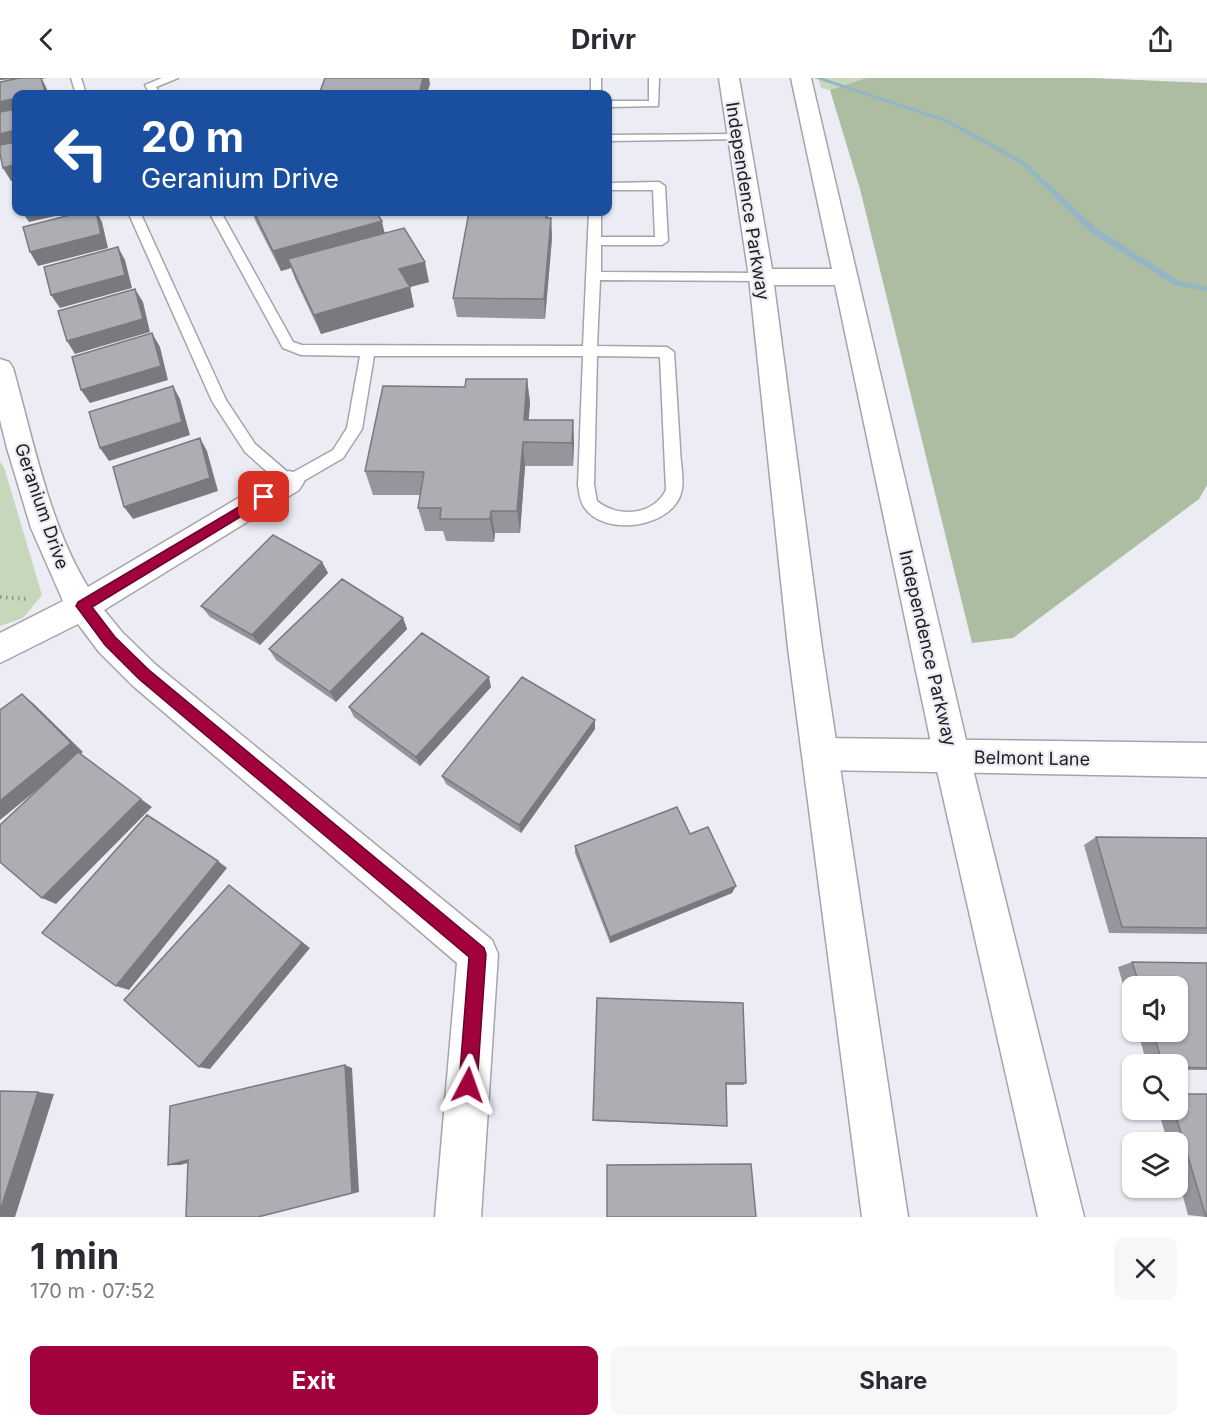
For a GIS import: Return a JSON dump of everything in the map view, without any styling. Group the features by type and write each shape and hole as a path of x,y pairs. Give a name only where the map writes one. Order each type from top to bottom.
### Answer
{"main road":[{"name":"Independence Parkway","path":"729,78 761,277 804,637 885,1217"},
{"name":"Independence Parkway","path":"801,79 952,756 1061,1217"},
{"path":"761,277 846,277"},
{"name":"Geranium Drive","path":"0,368 9,439 56,553 83,606 110,641 144,675 478,954 458,1217"},
{"path":"0,649 83,606 289,482"},
{"name":"Belmont Lane","path":"821,754 1207,760"}],"lane":[{"path":"150,86 173,78"},
{"path":"612,104 654,104 654,78"},
{"path":"612,138 738,137"},
{"path":"595,241 662,241 659,186 612,186"},
{"path":"136,216 219,401 250,448 289,482 339,454 354,429 368,351"},
{"path":"217,216 288,345 301,350 368,351 590,351 667,352 674,490 669,502 656,513 632,518 604,514 590,504 586,485 590,351 594,276 595,216"},
{"path":"594,276 761,277"}],"path":[{"path":"0,597 33,600"}],"green space":[{"path":"818,78 866,78 830,90 821,88"},
{"path":"866,78 1092,78 1207,83 1207,485 1199,499 1013,638 972,643 860,189 830,90"},
{"path":"0,462 4,467 42,595 23,618 0,626"}],"building":[{"path":"20,78 41,78 44,90 12,90 12,99 0,102 0,82"},
{"path":"325,78 423,78 420,90 320,90"},
{"path":"12,110 12,131 0,134 0,112"},
{"path":"12,143 12,165 3,168 0,145"},
{"path":"66,216 97,216 101,234 30,252 23,227"},
{"path":"256,216 379,216 382,221 273,251"},
{"path":"468,216 546,216 546,218 551,218 544,299 453,298"},
{"path":"404,228 425,262 399,269 410,287 314,315 288,259"},
{"path":"118,247 125,275 51,295 44,267"},
{"path":"135,289 143,319 67,341 58,311"},
{"path":"152,333 161,366 81,390 72,357"},
{"path":"466,379 527,379 524,420 573,420 572,443 523,442 517,511 491,511 490,519 440,519 441,508 418,508 424,472 365,471 383,386 465,387"},
{"path":"173,386 182,422 100,448 89,412"},
{"path":"200,438 210,478 124,507 113,467"},
{"path":"273,535 322,562 252,635 201,606"},
{"path":"342,579 403,618 330,692 269,649"},
{"path":"422,633 489,677 416,757 349,707"},
{"path":"522,677 595,720 519,825 442,776"},
{"path":"22,694 71,743 0,801 0,710"},
{"path":"78,752 141,799 42,898 0,862 0,825"},
{"path":"677,807 690,834 708,827 736,886 610,937 575,846"},
{"path":"147,815 218,861 116,986 42,933"},
{"path":"1096,837 1207,838 1207,928 1122,927"},
{"path":"229,885 302,943 199,1067 124,1000"},
{"path":"1132,962 1207,963 1207,1068 1188,1067 1188,1054 1160,1054 1156,1042 1188,1042 1188,976 1136,976"},
{"path":"597,998 743,1003 746,1083 726,1083 727,1126 593,1120"},
{"path":"345,1065 352,1193 258,1217 186,1217 188,1160 168,1165 170,1106"},
{"path":"0,1091 38,1092 0,1211"},
{"path":"1188,1094 1207,1094 1207,1217 1188,1157 1188,1132 1181,1132 1177,1120 1188,1120"},
{"path":"751,1164 756,1217 607,1217 607,1165"}],"waterway":[{"path":"817,78 947,121 1022,162 1093,230 1177,283 1207,289"}],"route":[{"path":"264,497 83,606 128,661 478,954 468,1085"}]}
